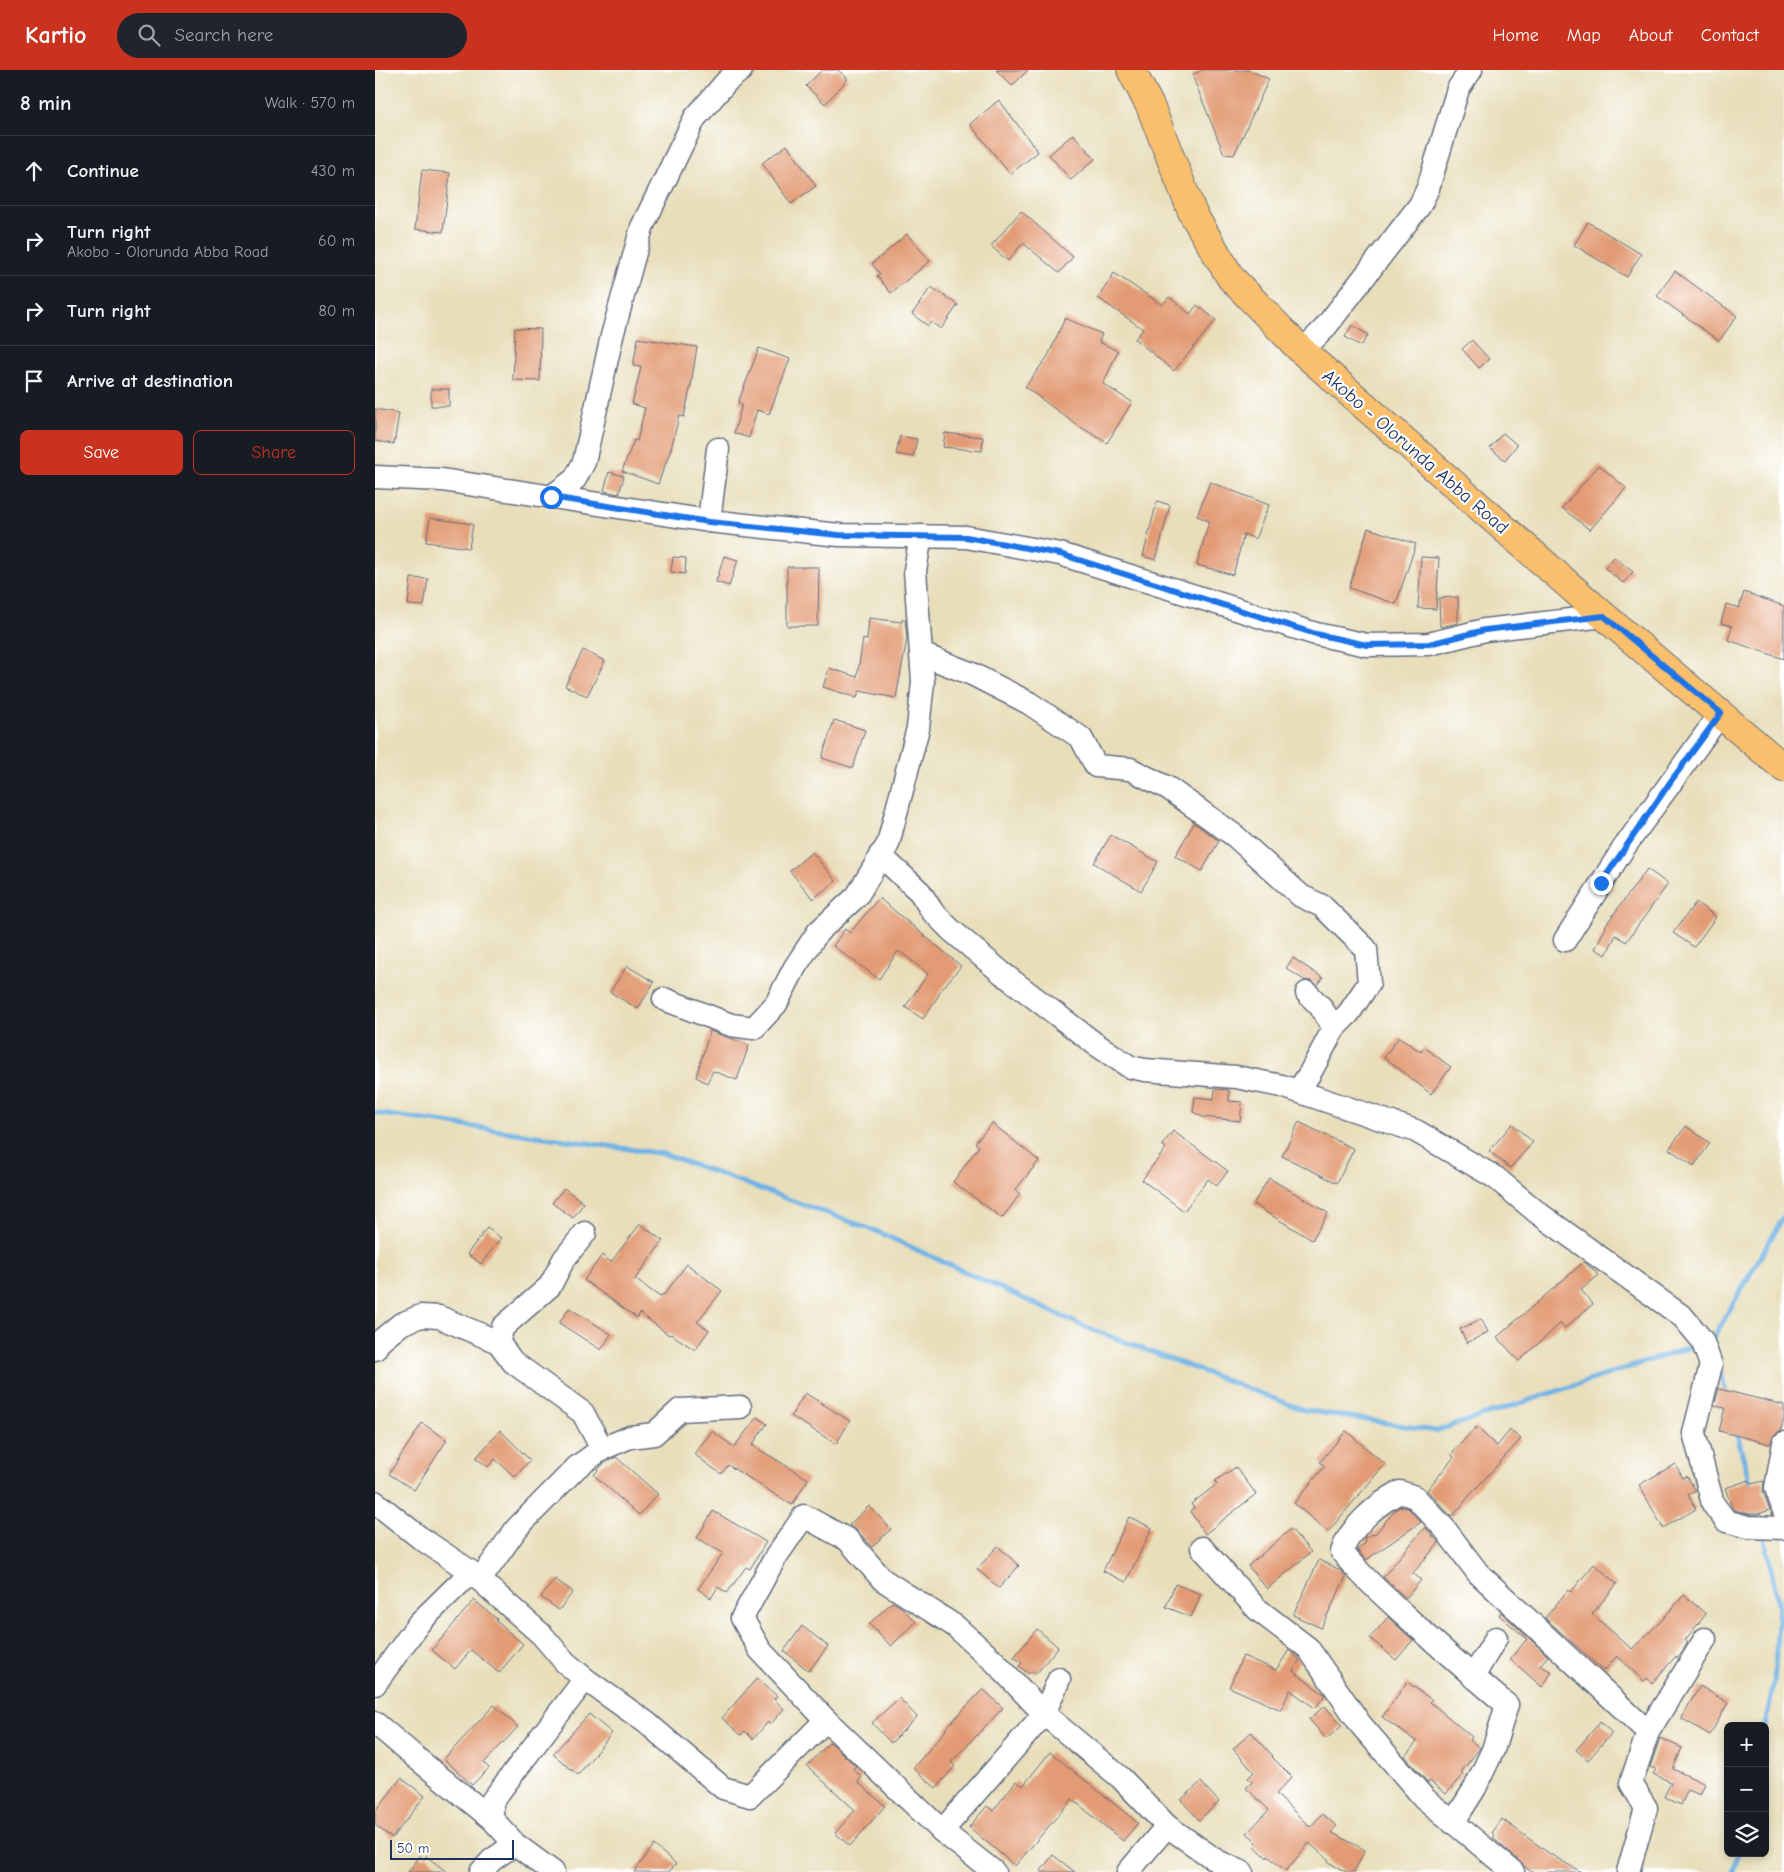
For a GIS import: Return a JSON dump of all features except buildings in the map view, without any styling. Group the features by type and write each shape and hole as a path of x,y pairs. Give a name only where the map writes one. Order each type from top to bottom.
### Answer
{"main road":[{"name":"Akobo - Olorunda Abba Road","path":"1131,70 1150,106 1193,214 1231,278 1302,351 1604,616 1784,768"}],"street":[{"path":"551,497 575,479 584,462 612,336 642,227 695,118 727,81 741,70"},
{"path":"1302,351 1324,329 1420,205 1428,188 1458,89 1471,70"},
{"path":"709,522 717,449"},
{"path":"375,477 442,480 709,522 839,535 966,537 1060,554 1316,634 1367,645 1429,644 1485,630 1604,616"},
{"path":"664,999 731,1025 754,1028 776,1004 795,967 818,932 857,896 888,844 918,728 923,682 915,570 921,536"},
{"path":"921,654 972,674 1029,703 1081,738 1096,766 1131,769 1168,788 1235,836 1301,896 1322,906 1366,949 1369,983 1349,1012 1334,1028 1298,1091"},
{"path":"1565,940 1623,849 1721,713"},
{"path":"880,855 920,892 932,911 951,930 1003,973 1130,1067 1145,1070 1236,1077 1282,1086 1416,1131 1496,1178 1538,1213 1683,1318 1702,1340 1711,1365 1694,1433 1713,1504 1726,1521 1748,1527 1784,1528"},
{"path":"1307,993 1320,1006 1334,1028"},
{"path":"498,1342 503,1327 550,1286 564,1259 585,1233"},
{"path":"375,1349 379,1342 401,1324 421,1316 439,1317 498,1342 513,1362 583,1413 602,1449"},
{"path":"375,1684 419,1622 476,1576 517,1528 577,1467 602,1449 630,1437 654,1434 680,1410 740,1407"},
{"path":"1784,1443 1776,1488 1784,1511"},
{"path":"1453,1822 1475,1788 1493,1750 1507,1705 1473,1677 1367,1580 1342,1552 1345,1544 1365,1518 1386,1499 1400,1492 1415,1497 1444,1528 1478,1573 1648,1732"},
{"path":"375,1502 419,1538 476,1576 542,1635 565,1662 585,1679 647,1723 723,1788 750,1796 826,1720"},
{"path":"994,1872 941,1831 826,1720 759,1650 742,1618 775,1558 804,1516 848,1540 883,1580 955,1626 995,1662 1043,1714 1121,1778 1167,1826 1217,1861 1242,1872"},
{"path":"1202,1548 1257,1609 1308,1648 1361,1725 1424,1798 1513,1872"},
{"path":"1473,1677 1496,1638"},
{"path":"1628,1872 1646,1808 1631,1783 1648,1732 1705,1639"},
{"path":"941,1831 1043,1714 1059,1678"},
{"path":"492,1819 492,1801 585,1679"},
{"path":"375,1723 492,1819 515,1844 553,1872"},
{"path":"1128,1872 1167,1826"},
{"path":"481,1872 492,1860 515,1844"}],"waterway":[{"path":"375,1113 664,1154 876,1231 1083,1326 1304,1410 1436,1431 1697,1345"},
{"path":"1712,1342 1784,1216"},
{"path":"1719,1367 1727,1395"},
{"path":"1736,1430 1751,1487"},
{"path":"1764,1534 1779,1608 1774,1682 1766,1722"},
{"path":"1734,1872 1737,1857"}],"route":[{"path":"551,497 709,522 839,535 966,537 1060,554 1316,634 1367,645 1429,644 1485,630 1604,616 1721,713 1671,781 1601,883"}]}
